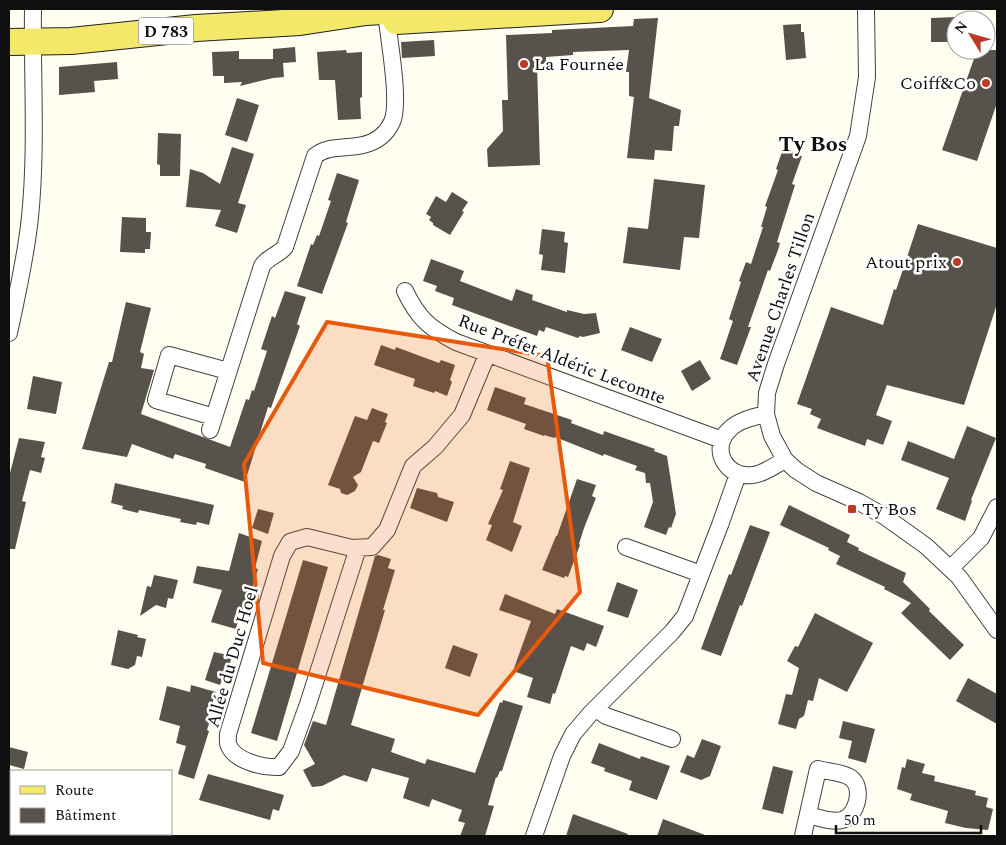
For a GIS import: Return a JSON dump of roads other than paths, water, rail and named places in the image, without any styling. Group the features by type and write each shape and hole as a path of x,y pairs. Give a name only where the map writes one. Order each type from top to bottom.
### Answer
{"main road":[{"name":"D 783","path":"21,42 71,41 196,28 300,22 335,16 600,9"}],"street":[{"path":"9,333 20,286 30,215 33,164 21,42 33,9"},
{"name":"Avenue Charles Tillon","path":"866,9 867,77 858,136 776,364 767,393 766,414 772,436 785,460 816,483 884,516 926,546 951,568 967,586 997,630"},
{"path":"228,371 169,356 156,400 212,423 262,266 264,262 281,252 285,247 315,156 324,150 356,147 376,140 383,136 393,120 395,89 387,16"},
{"name":"Rue Préfet Aldéric Lecomte","path":"405,291 416,312 432,329 456,342 722,440"},
{"path":"358,548 372,547 387,530 414,466 435,446 462,415 487,354"},
{"path":"766,414 740,422 731,428 722,440 721,458 725,465 738,474 754,475 785,460"},
{"path":"534,836 562,756 578,728 680,622 688,608 738,474"},
{"path":"951,568 981,538 997,507"},
{"name":"Allée du Duc Hoel","path":"307,537 358,548 291,751 279,767 265,768 240,758 229,746 228,734 282,556 290,542 307,537"},
{"path":"626,547 701,574"},
{"path":"596,709 606,716 672,739"},
{"path":"802,836 808,815"}],"place":[{"name":"La Fournée","path":"524,64"},
{"name":"Coiff&Co","path":"986,83"},
{"name":"Atout prix","path":"957,262"},
{"name":"Ty Bos","path":"852,509"}],"district":[{"name":"Ty Bos","path":"813,143"}]}
